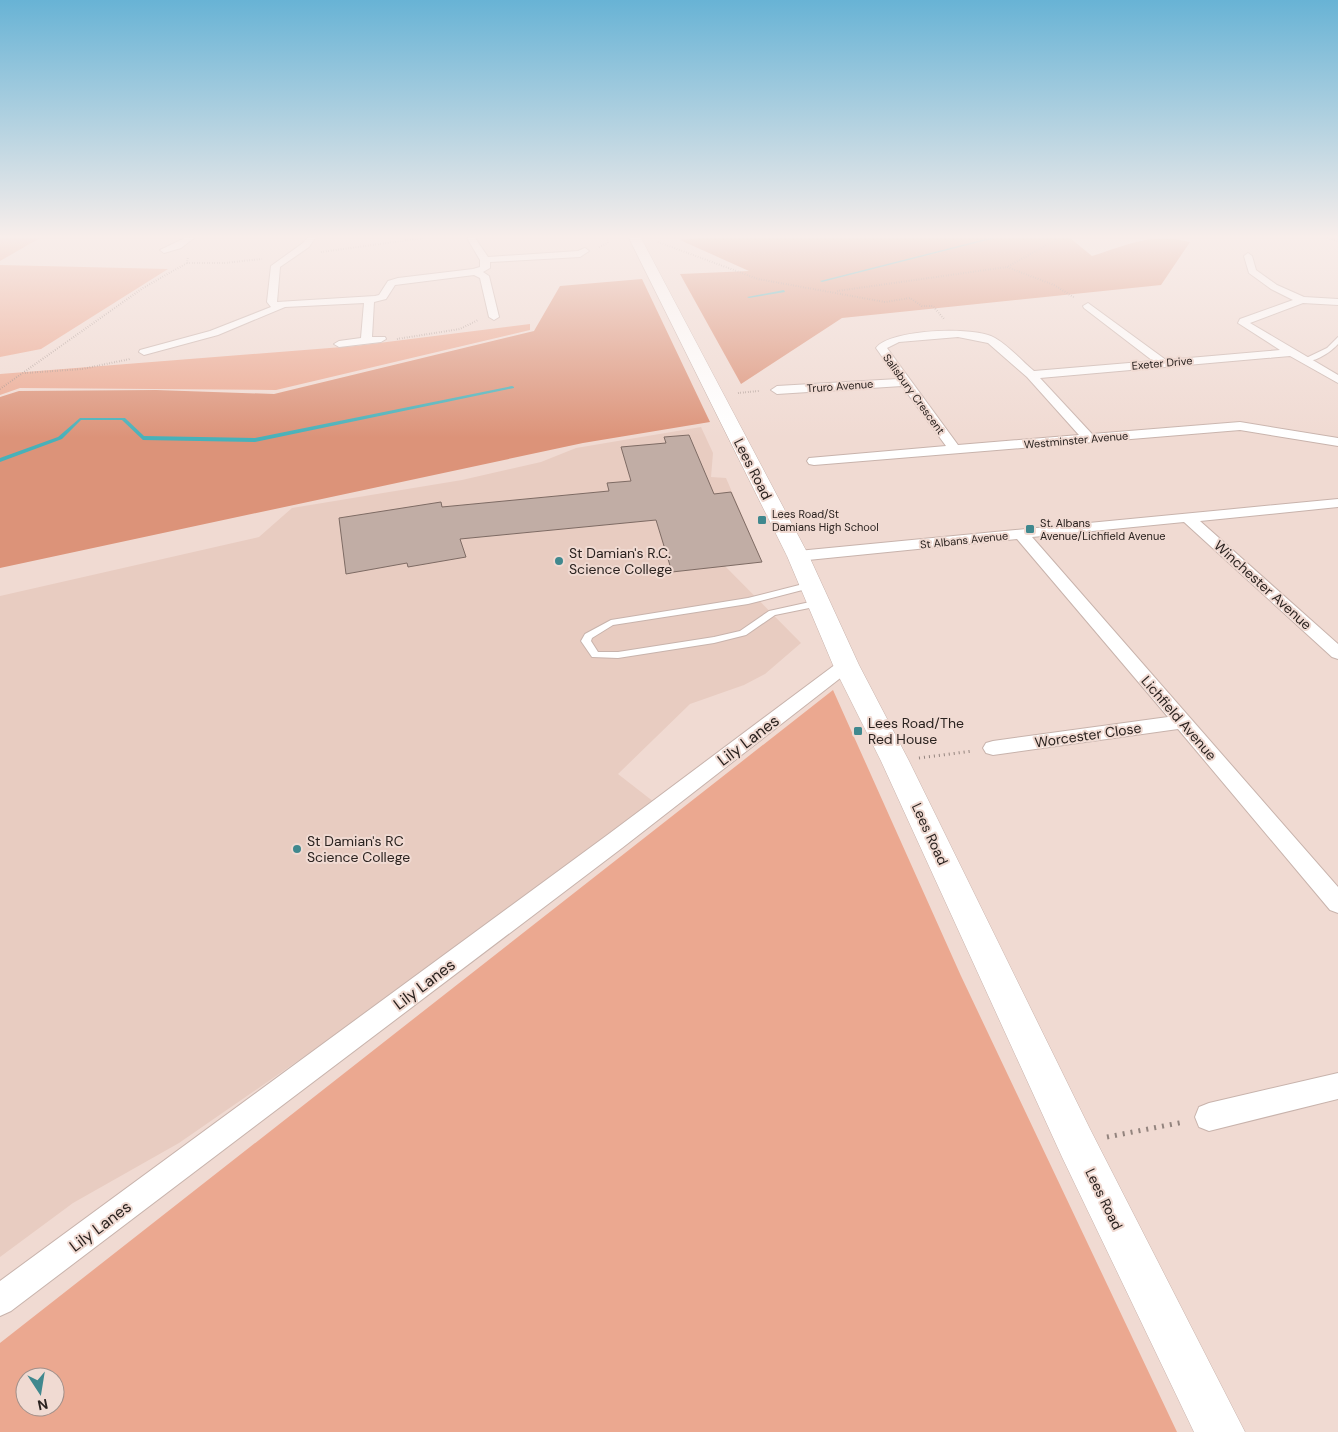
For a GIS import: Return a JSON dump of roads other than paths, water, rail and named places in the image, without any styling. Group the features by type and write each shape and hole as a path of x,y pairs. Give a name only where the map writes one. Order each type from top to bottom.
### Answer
{"main road":[{"name":"Lees Road","path":"669,305 809,582 846,665 895,761 1076,1143 1220,1432"}],"street":[{"path":"144,352 197,340 255,319 281,306 291,305"},
{"path":"366,340 370,305"},
{"path":"491,305 494,317"},
{"path":"1289,305 1243,323 1338,380"},
{"path":"1088,306 1163,363"},
{"name":"Salisbury Crescent","path":"955,450 881,348 886,343 898,339 958,334 990,340 1031,375 1089,438"},
{"path":"339,344 381,339"},
{"name":"Exeter Drive","path":"1031,375 1294,352"},
{"name":"Truro Avenue","path":"777,390 904,382"},
{"name":"Westminster Avenue","path":"814,461 1240,426 1338,442"},
{"name":"St Albans Avenue","path":"809,582 1021,534 1338,503"},
{"name":"Winchester Avenue","path":"1187,517 1338,653"},
{"name":"Lichfield Avenue","path":"1021,534 1338,903"},
{"name":"Lily Lanes","path":"0,1300 614,842 846,665"},
{"name":"Worcester Close","path":"993,748 1183,722"},
{"path":"1209,1117 1338,1086"}],"lane":[{"path":"1305,360 1326,353 1336,344 1338,339"},
{"path":"809,582 772,613 742,632 650,651 618,655 595,655 586,641 588,636 611,624 748,601 809,582"}],"waterway":[{"path":"0,460 60,438 80,419 123,419 143,438 255,440 512,387"}],"place":[{"name":"Lees Road/St Damians High School","path":"762,520"},
{"name":"St. Albans Avenue/Lichfield Avenue","path":"1030,529"},
{"name":"St Damian's R.C. Science College","path":"559,561"},
{"name":"Lees Road/The Red House","path":"858,731"},
{"name":"St Damian's RC Science College","path":"297,849"}]}
